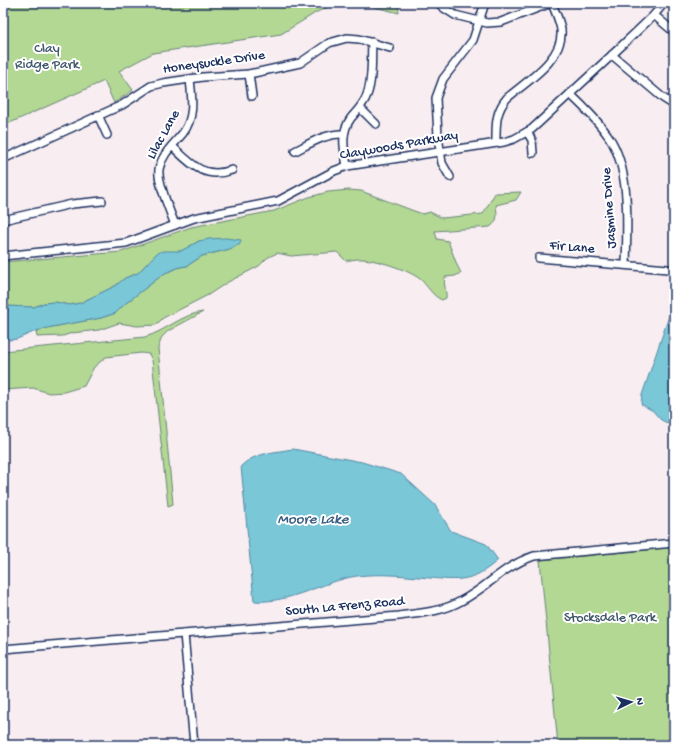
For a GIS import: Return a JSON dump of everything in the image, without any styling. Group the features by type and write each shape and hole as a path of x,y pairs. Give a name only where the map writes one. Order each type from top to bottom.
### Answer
{"street":[{"path":"438,3 455,15 487,23 501,22 551,3 561,30 558,50 550,61 502,103 497,114 496,143"},
{"path":"450,177 442,164 440,152 436,105 438,91 446,74 473,40 485,3"},
{"name":"Claywoods Parkway","path":"3,256 126,243 194,218 278,201 334,171 347,166 514,139 527,132 570,94 654,15 664,3"},
{"path":"654,15 674,32"},
{"name":"Honeysuckle Drive","path":"3,159 122,105 151,86 190,79 249,74 300,62 329,44 337,40 347,38 372,42 390,48"},
{"path":"347,166 343,139 345,128 360,108 367,94 370,77 372,42"},
{"path":"612,55 647,85 674,105"},
{"path":"249,74 252,96"},
{"name":"Lilac Lane","path":"175,225 160,180 159,170 162,160 184,132 189,122 193,107 190,79"},
{"name":"Jasmine Drive","path":"570,94 594,118 609,138 619,159 624,179 627,227 626,265"},
{"path":"360,108 376,124"},
{"path":"98,116 107,135"},
{"path":"527,132 532,140 534,153"},
{"path":"295,151 322,137 334,134 344,134"},
{"path":"172,146 199,170 206,173 222,174 232,170"},
{"path":"3,220 72,204 102,201"},
{"name":"Fir Lane","path":"538,258 668,269 674,271"},
{"name":"South La Frenz Road","path":"3,649 399,616 433,611 461,601 513,564 534,556 674,543"},
{"path":"184,634 194,745"}],"green space":[{"name":"Clay Ridge Park","path":"3,3 398,3 399,13 362,4 333,5 317,12 281,34 153,53 119,71 133,90 114,103 104,81 3,126"},
{"path":"349,190 361,191 423,214 430,212 442,218 483,214 495,193 521,192 516,200 496,205 496,220 490,227 435,231 437,239 448,241 461,273 455,276 445,277 444,283 446,298 442,300 435,296 420,279 415,276 400,268 373,260 356,259 346,261 337,252 291,256 277,253 267,258 259,266 228,282 208,295 163,318 156,325 137,326 119,323 99,330 72,333 63,336 37,337 36,331 101,318 116,313 126,303 165,273 187,266 202,256 230,249 240,244 199,241 181,251 157,253 138,273 125,278 115,286 80,303 69,305 55,302 44,303 34,307 3,306 3,262 121,252 191,227 274,211 309,197 328,192"},
{"path":"203,312 168,331 162,337 158,348 173,504 168,506 152,360 149,354 141,353 106,357 94,367 84,386 64,392 49,393 33,388 3,390 3,351 145,337 160,331 181,319 195,313"},
{"name":"Stocksdale Park","path":"674,547 674,745 558,745 540,560"}],"water":[{"path":"226,238 241,240 240,244 230,249 202,256 187,266 165,273 126,303 116,313 101,318 36,331 17,339 10,340 3,335 3,306 34,307 44,303 55,302 69,305 80,303 115,286 125,278 138,273 157,253 163,251 181,251 199,241"},
{"path":"674,312 674,426 661,420 653,411 641,404 642,395 670,313"},
{"name":"Moore Lake","path":"293,449 362,462 401,474 435,505 451,531 486,544 498,560 479,574 462,579 448,580 403,576 366,575 332,582 293,596 267,601 254,601 241,466 252,458 258,456"}]}
